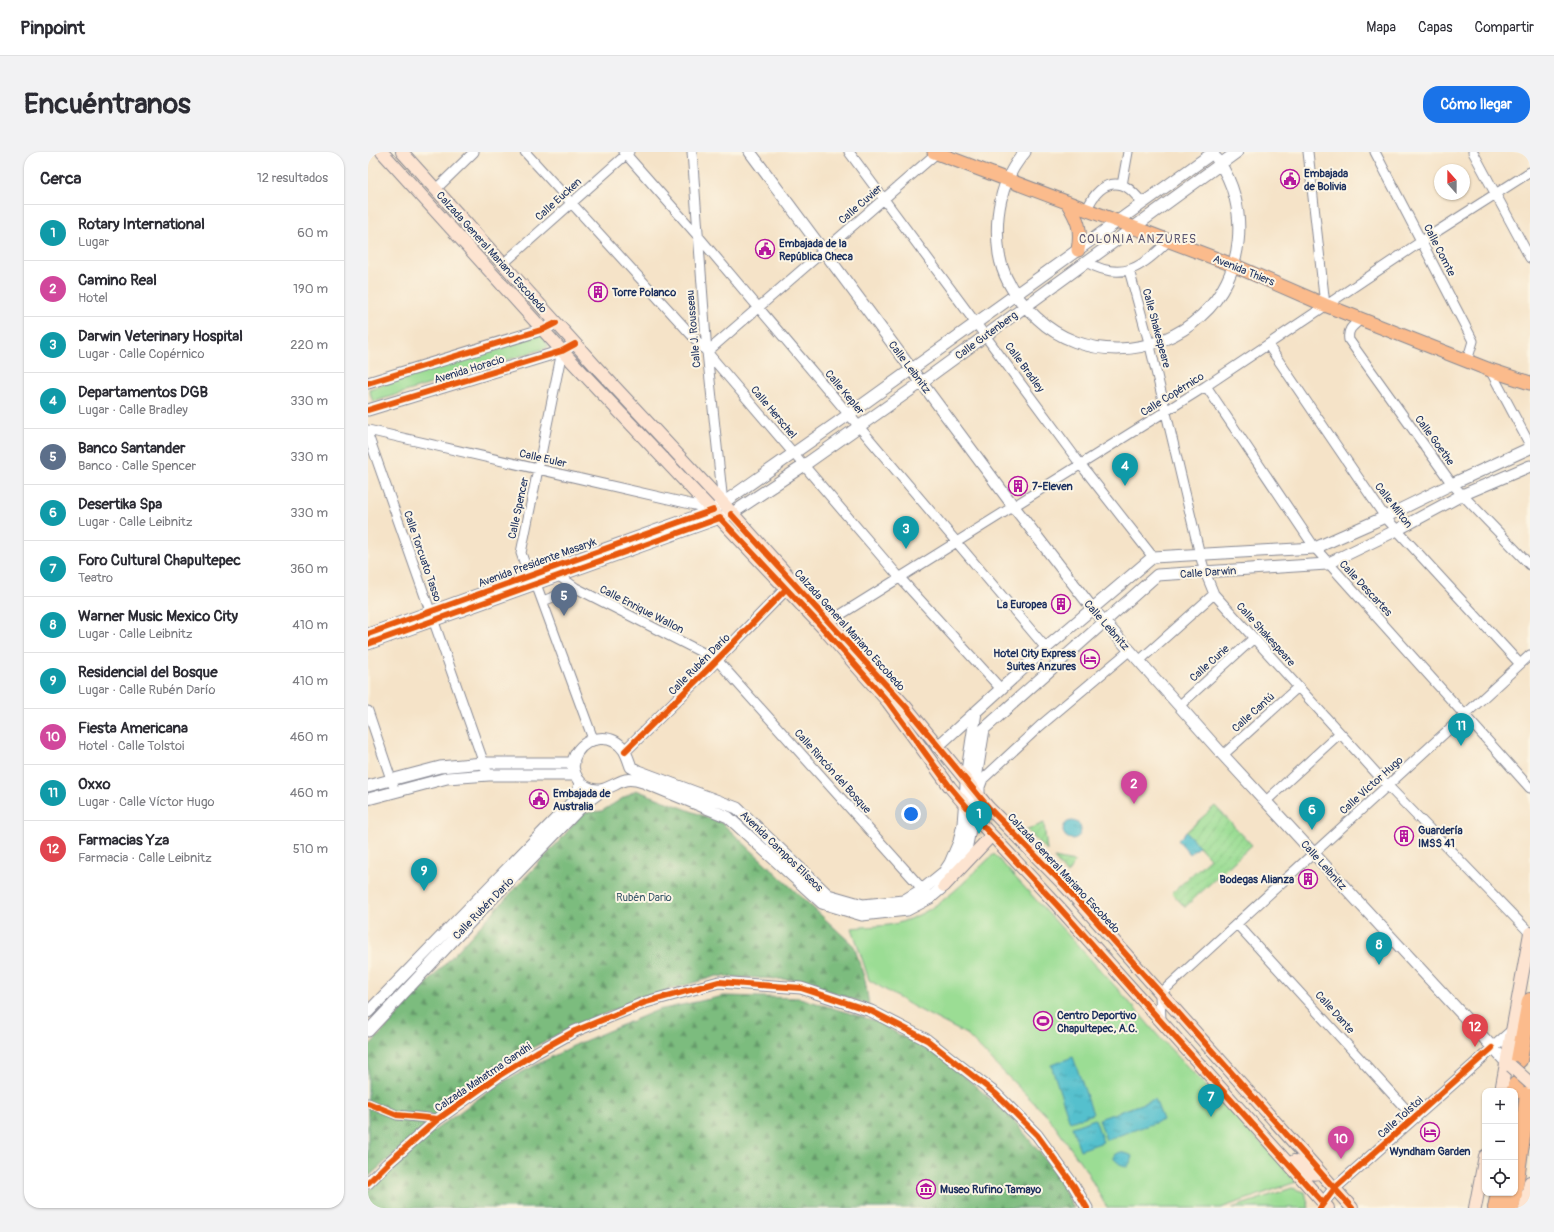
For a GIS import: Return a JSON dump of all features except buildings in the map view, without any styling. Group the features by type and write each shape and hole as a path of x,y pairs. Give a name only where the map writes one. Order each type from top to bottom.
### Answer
{"highway":[{"path":"1512,1063 1530,1001"},
{"path":"1516,1160 1519,1091"},
{"path":"1496,1208 1498,1196"},
{"path":"1511,1208 1513,1196"}],"main road":[{"name":"Calzada General Mariano Escobedo","path":"382,152 544,329 562,351 722,511 786,589 825,624 888,702 972,815 1057,905 1324,1206"},
{"name":"Calzada General Mariano Escobedo","path":"402,152 575,344 722,511 825,624 906,707 937,747 974,790 1066,887 1352,1208"},
{"name":"Avenida Thiers","path":"936,153 1234,265 1325,305 1490,370 1530,383"},
{"path":"1067,202 1076,216 1080,228 1078,250"},
{"path":"944,886 991,836"},
{"path":"1519,1091 1512,1063 1512,1031 1530,933"},
{"path":"1512,1063 1519,1091"},
{"path":"1281,1156 1286,1155 1310,1174 1320,1172"},
{"path":"1475,1208 1484,1160"},
{"path":"1525,1208 1530,1182"},
{"path":"1483,1208 1485,1196"}],"street":[{"path":"436,189 474,152"},
{"name":"Calle Herschel","path":"525,152 707,352 900,578 1002,689"},
{"name":"Calle J. Rousseau","path":"692,152 707,352 722,511"},
{"name":"Calle Leibnitz","path":"750,152 1014,507 1092,608 1223,755 1492,1048 1512,1063"},
{"name":"Calle Bradley","path":"849,152 1082,464 1153,556"},
{"path":"1025,152 1007,180 997,218 997,238 1000,258 1006,277 1025,307 1045,326 1075,342 1095,348 1122,350 1150,346 1178,334 1202,316 1221,293 1234,265 1239,240 1238,213 1232,188 1213,152"},
{"path":"1122,184 1128,152"},
{"name":"Calle Gutenberg","path":"722,511 794,454 1213,152"},
{"name":"Calle Gutenberg","path":"722,511 803,466 922,382 1237,152"},
{"path":"1308,152 1325,305"},
{"name":"Calle Comte","path":"1375,152 1422,240 1473,341 1467,361"},
{"path":"1473,152 1530,258"},
{"name":"Calle Eucken","path":"503,264 626,153"},
{"name":"Calle Kepler","path":"626,153 698,236 1046,648"},
{"name":"Calle Cuvier","path":"707,352 885,199 936,153"},
{"name":"Calle Copérnico","path":"825,624 1166,412 1268,345 1422,240 1530,172"},
{"path":"1087,210 1095,194 1102,188 1112,184 1122,184 1143,203"},
{"path":"1086,262 1099,270 1114,272 1129,270 1143,264 1154,256 1168,241"},
{"name":"Calle Shakespeare","path":"1129,270 1150,346 1200,554 1205,572 1214,594 1388,786 1530,933"},
{"name":"Calle Goethe","path":"1361,319 1350,329 1348,334 1349,340 1452,484 1530,565"},
{"name":"Avenida Horacio","path":"368,383 544,329 556,323"},
{"name":"Avenida Horacio","path":"368,410 562,351 575,344"},
{"name":"Calle Milton","path":"1268,345 1385,517 1520,664"},
{"name":"Calle Spencer","path":"562,351 521,553 543,601 593,740"},
{"path":"1490,370 1530,445"},
{"name":"Calle Descartes","path":"1206,386 1327,564 1466,715 1530,788"},
{"name":"Calle Euler","path":"368,430 722,511"},
{"name":"Calle Torcuato Tasso","path":"368,435 488,775"},
{"name":"Calle Darwin","path":"1153,556 1315,548 1385,517 1530,448"},
{"name":"Calle Darwin","path":"974,790 984,729 1157,576 1327,564 1462,496 1530,466"},
{"name":"Avenida Presidente Masaryk","path":"533,580 559,576 722,511"},
{"name":"Avenida Presidente Masaryk","path":"368,634 432,616 722,511"},
{"path":"937,747 1046,648 1153,556"},
{"name":"Calle Enrique Wallon","path":"559,576 576,588 717,660"},
{"path":"543,601 576,588"},
{"name":"Calle Rubén Darío","path":"368,1031 489,902 585,803 622,777 627,767 626,754 786,589"},
{"path":"1138,661 1214,594"},
{"name":"Avenida Presidente Masaryk","path":"368,644 432,616"},
{"name":"Calle Curie","path":"1179,706 1254,638"},
{"path":"976,712 974,790 980,787 983,779 1040,726 1129,651"},
{"name":"Calle Víctor Hugo","path":"1160,994 1530,655"},
{"name":"Calle Rincón del Bosque","path":"717,660 930,898"},
{"name":"Calle Cantú","path":"1223,755 1298,687"},
{"path":"368,711 396,792"},
{"path":"1266,801 1340,733"},
{"name":"Avenida Campos Elíseos","path":"593,740 604,738 621,746 631,767 638,771 737,808 825,899 863,905 903,901 923,889 944,872 950,863 959,842 963,824 964,805 974,790"},
{"path":"577,779 574,763 576,753 583,746 593,740"},
{"path":"368,786 440,767 483,763 574,763"},
{"path":"368,799 447,778 488,775 577,779 592,790 608,788"},
{"name":"Calle Rubén Darío","path":"368,1012 576,798 577,779"},
{"name":"Avenida Campos Elíseos","path":"608,788 623,780 643,782 728,818 825,899 862,915 907,910 930,898 944,886 962,861 967,845 974,790"},
{"path":"750,837 758,828"},
{"name":"Calle Dante","path":"1237,924 1414,1118"},
{"name":"Calzada Mahatma Gandhi","path":"368,1183 387,1164 438,1119 500,1075 537,1052 575,1031 646,1002 719,982 801,988 871,1011 927,1040 996,1094 1037,1135 1074,1186 1087,1208"},
{"path":"1160,994 1161,1022"},
{"name":"Calle Tolstoi","path":"1324,1206 1335,1188 1512,1031"},
{"path":"368,1103 397,1115 438,1119"}],"green space":[{"path":"540,334 549,347 373,402 369,389"},
{"name":"Rubén Dario","path":"636,790 722,823 854,946 865,980 869,1005 799,980 717,976 645,997 572,1027 534,1047 441,1113 368,1177 368,1047 561,839 583,813 602,811"},
{"path":"1215,806 1252,845 1185,907 1172,893 1210,858 1186,832"},
{"path":"1044,823 1047,851 1027,830"},
{"name":"Centro Deportivo Chapultepec, A.C.","path":"994,854 1124,996 1161,1039 1299,1181 1221,1208 1107,1208 1086,1170 1050,1119 966,1034 914,1007 869,980 852,928 898,923 927,911 961,885"},
{"path":"1054,858 1075,862 1067,874"},
{"path":"724,996 800,998 875,1021 947,1061 1012,1118 1053,1169 1074,1208 368,1208 368,1191 431,1133 497,1085 575,1045 658,1010"},
{"path":"1292,1188 1305,1192 1309,1208 1232,1208"}],"water":[{"path":"1068,821 1076,821 1081,826 1079,837 1076,839 1068,839 1063,834 1063,826"},
{"path":"1186,832 1199,846 1190,854 1178,840"},
{"path":"1073,1057 1093,1114 1070,1122 1051,1065"},
{"path":"1155,1099 1163,1120 1106,1140 1099,1119"},
{"path":"1095,1119 1103,1142 1080,1150 1072,1127"},
{"path":"1119,1152 1132,1156 1127,1167 1122,1166 1114,1159 1114,1155"}],"cycle path":[{"path":"368,383 544,329 556,323"},
{"path":"368,410 562,351 575,344"},
{"path":"368,634 713,510"},
{"path":"731,514 906,707 988,807 1066,887 1352,1208"},
{"path":"368,644 720,518 822,627 888,702 950,787 983,826 1057,905 1323,1203"},
{"path":"625,751 786,589"},
{"path":"368,1183 387,1164 438,1119 500,1075 537,1052 575,1031 646,1002 719,982 801,988 871,1011 927,1040 996,1094 1037,1135 1074,1186 1087,1208"},
{"path":"1320,1208 1335,1188 1492,1048"},
{"path":"368,1103 397,1115 438,1119"}],"place":[{"name":"Embajada de Bolivia","path":"1290,179"},
{"name":"Embajada de la República Checa","path":"765,249"},
{"name":"Torre Polanco","path":"598,292"},
{"name":"7-Eleven","path":"1018,486"},
{"name":"Departamentos DGB","path":"1125,486"},
{"name":"Darwin Veterinary Hospital","path":"906,549"},
{"name":"La Europea","path":"1061,604"},
{"name":"Banco Santander","path":"564,616"},
{"name":"Hotel City Express Suites Anzures","path":"1090,659"},
{"name":"Oxxo","path":"1461,746"},
{"name":"Embajada de Australia","path":"539,799"},
{"name":"Camino Real","path":"1134,804"},
{"name":"Desertika Spa","path":"1312,830"},
{"name":"Rotary International","path":"979,834"},
{"name":"Guardería IMSS 41","path":"1404,836"},
{"name":"Bodegas Alianza","path":"1308,879"},
{"name":"Residencial del Bosque","path":"424,891"},
{"name":"Warner Music Mexico City","path":"1379,965"},
{"name":"Centro Deportivo Chapultepec, A.C.","path":"1043,1021"},
{"name":"Farmacias Yza","path":"1475,1047"},
{"name":"Foro Cultural Chapultepec","path":"1211,1117"},
{"name":"Wyndham Garden","path":"1430,1132"},
{"name":"Fiesta Americana","path":"1341,1159"},
{"name":"Museo Rufino Tamayo","path":"926,1189"}],"district":[{"name":"COLONIA ANZURES","path":"1138,239"}]}
